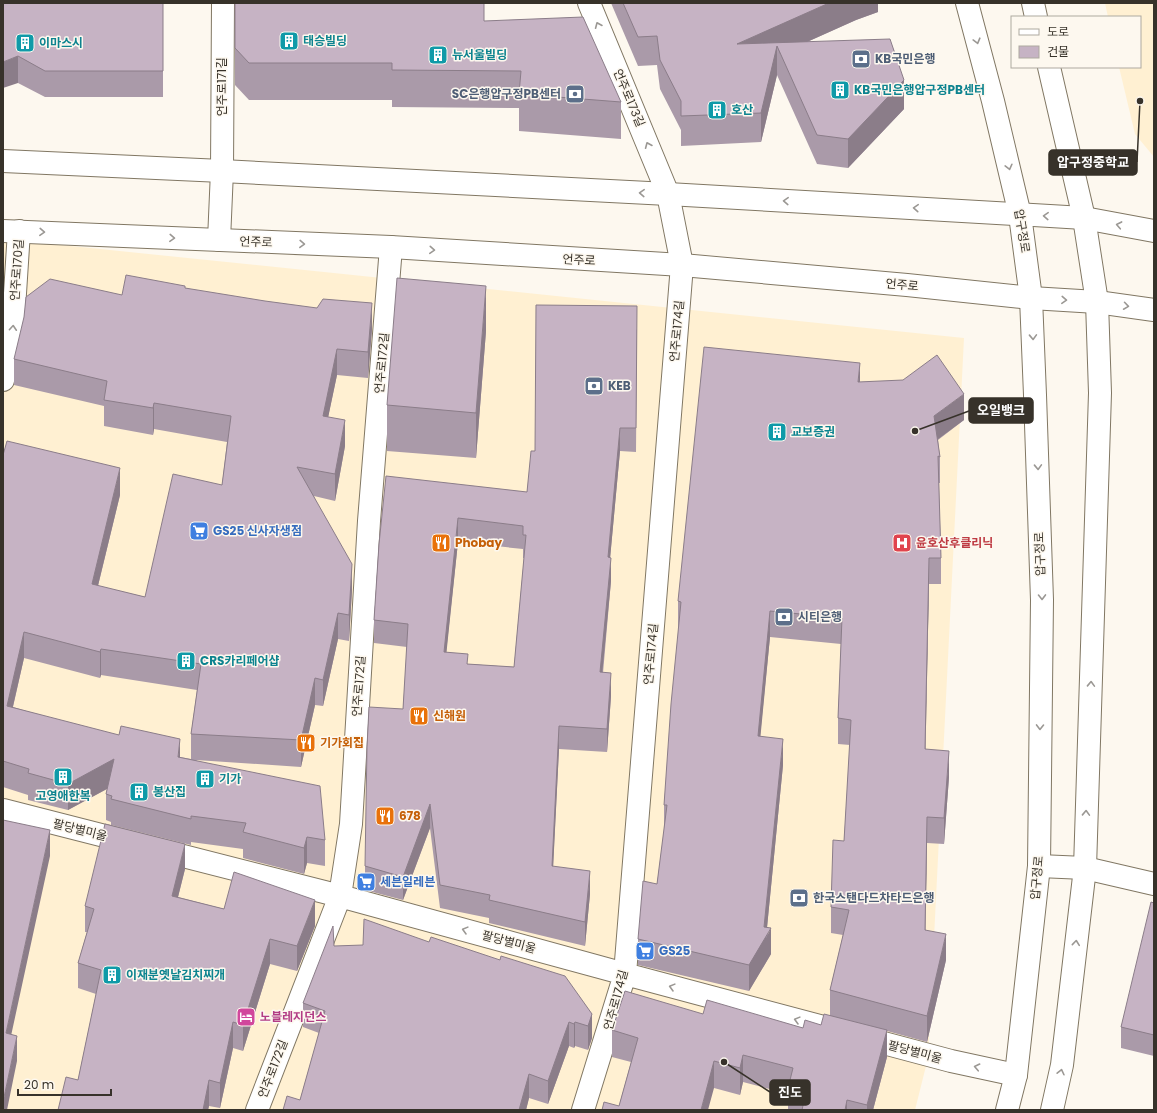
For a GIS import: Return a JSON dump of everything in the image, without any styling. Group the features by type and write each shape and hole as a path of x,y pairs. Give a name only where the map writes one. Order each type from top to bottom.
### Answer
{"main road":[{"name":"언주로171길","path":"219,240 222,171 223,3"},
{"name":"언주로173길","path":"589,3 668,194"},
{"name":"압구정로","path":"967,3 993,101 1020,215 1031,298 1042,600 1039,866 1016,1075 1007,1110"},
{"path":"1033,3 1036,16"},
{"path":"1049,68 1084,218 1097,302 1100,393 1085,868 1062,1065 1052,1110"},
{"path":"3,161 668,194 1084,218 1154,231"},
{"name":"언주로174길","path":"583,1110 625,974 682,265 668,194"},
{"name":"언주로","path":"11,231 391,248 682,265 907,285 1031,298 1097,302 1154,310"},
{"name":"언주로170길","path":"3,380 12,340 11,231"},
{"name":"언주로172길","path":"257,1110 340,896 351,824 369,521 391,248"},
{"name":"팔당별미울","path":"3,810 340,896 951,1061 1016,1075"},
{"path":"1039,866 1085,868 1154,884"}],"shaded area":[{"path":"1105,3 1154,3 1154,157 1135,134 1119,68 1141,68 1141,16 1108,16"},
{"path":"3,239 964,338 928,1058 915,1110 3,1110"}],"building":[{"path":"3,3 163,3 163,71 45,71 18,56 3,62"},
{"path":"235,3 484,3 484,21 583,17 621,102 519,94 521,71 392,70 392,63 249,63 235,48"},
{"path":"623,3 829,3 737,44 890,39 904,80 848,139 817,135 777,46 761,113 681,116 681,101 660,60 657,36 638,37"},
{"path":"126,275 185,286 185,288 317,308 323,299 372,303 368,352 337,349 323,416 345,420 335,474 297,467 352,564 349,615 338,613 323,680 315,678 301,740 191,734 201,664 101,649 100,652 24,632 7,706 119,735 121,726 180,739 178,757 320,786 325,840 307,837 304,848 243,832 246,823 191,816 191,819 111,799 112,796 106,794 114,759 68,784 28,773 29,769 3,761 3,455 7,441 120,468 92,584 145,597 173,474 222,485 231,416 154,403 153,408 104,400 107,381 14,359 24,317 26,297 50,279 122,295"},
{"path":"397,278 486,286 476,413 387,405"},
{"path":"536,305 637,306 636,428 620,428 608,557 611,558 600,672 611,673 607,729 559,726 552,866 590,871 585,922 489,900 490,895 440,885 430,804 403,877 365,866 369,707 403,709 408,624 374,620 379,544 386,476 527,492 531,451 535,451","holes":["458,518 523,526 523,535 526,535 514,667 467,664 468,654 444,652"]},
{"path":"704,347 860,363 858,382 903,380 937,355 964,394 934,416 940,457 938,456 941,558 929,558 925,749 949,751 944,818 927,817 925,930 946,934 927,1016 830,990 849,910 831,907 833,840 844,841 851,720 838,718 842,618 770,611 758,736 783,739 764,927 771,928 749,965 638,939 643,881 657,884 667,805 664,805 671,704 681,602 678,601"},
{"path":"3,820 50,830 6,1033 17,1036 3,1102"},
{"path":"105,824 185,844 172,896 224,909 234,872 315,900 297,946 270,939 243,1025 233,1022 220,1083 209,1080 203,1110 58,1110 66,1077 78,1080 101,970 78,963 94,909 85,906"},
{"path":"1151,902 1154,903 1154,1035 1121,1027"},
{"path":"364,919 429,942 431,937 500,960 501,956 565,976 592,1014 588,1026 575,1022 574,1024 569,1022 548,1081 529,1074 519,1110 283,1110 287,1096 300,1100 325,1011 303,1003 333,926 334,946 363,945"},
{"path":"625,991 703,1014 707,1000 803,1028 805,1020 821,1025 824,1014 887,1030 867,1105 847,1100 845,1110 802,1110 806,1092 788,1088 793,1068 743,1055 740,1068 714,1061 701,1110 602,1110 604,1102 619,1106 638,1038 612,1030"}],"place":[{"name":"태승빌딩","path":"289,41"},
{"name":"이마스시","path":"25,43"},
{"name":"뉴서울빌딩","path":"438,55"},
{"name":"KB국민은행","path":"861,59"},
{"name":"KB국민은행압구정PB센터","path":"840,90"},
{"name":"SC은행압구정PB센터","path":"575,94"},
{"name":"압구정중학교","path":"1140,101"},
{"name":"호산","path":"717,110"},
{"name":"KEB","path":"594,386"},
{"name":"오일뱅크","path":"915,431"},
{"name":"교보증권","path":"777,432"},
{"name":"GS25 신사자생점","path":"199,531"},
{"name":"Phobay","path":"441,543"},
{"name":"윤호산후클리닉","path":"902,543"},
{"name":"시티은행","path":"784,617"},
{"name":"CRS카리페어샵","path":"186,661"},
{"name":"신해원","path":"419,716"},
{"name":"기가회집","path":"306,743"},
{"name":"고영애한복","path":"63,777"},
{"name":"기가","path":"205,779"},
{"name":"봉산집","path":"139,792"},
{"name":"678","path":"385,816"},
{"name":"세븐일레븐","path":"366,882"},
{"name":"한국스탠다드차타드은행","path":"799,898"},
{"name":"GS25","path":"645,951"},
{"name":"이재분옛날김치찌개","path":"112,975"},
{"name":"노블레지던스","path":"246,1017"},
{"name":"진도","path":"724,1062"}]}
